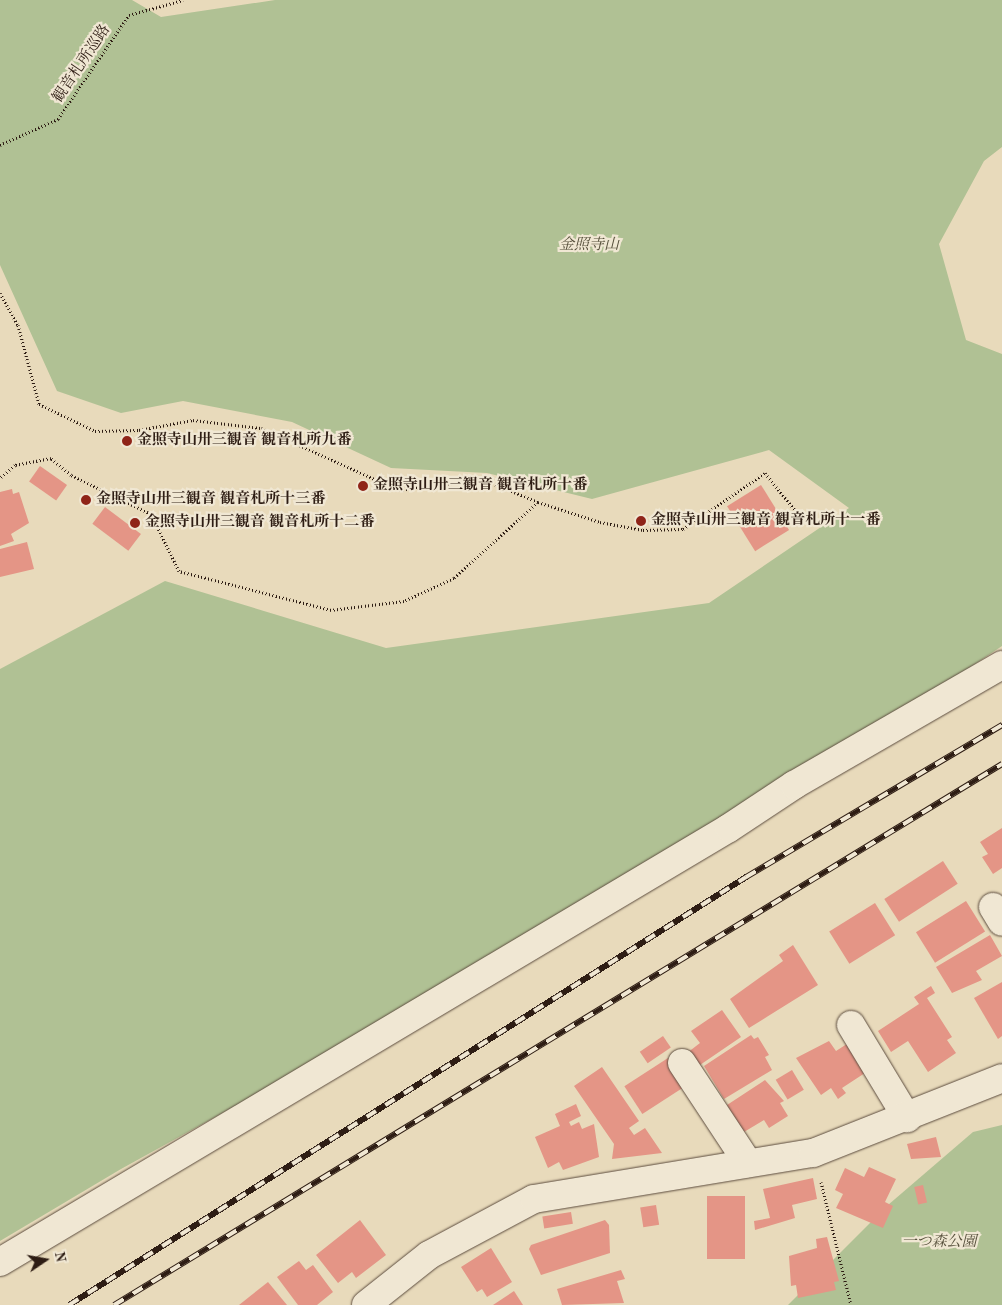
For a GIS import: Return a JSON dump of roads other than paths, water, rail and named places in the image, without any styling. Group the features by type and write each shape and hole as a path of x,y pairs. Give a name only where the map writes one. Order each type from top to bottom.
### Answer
{"street":[{"path":"0,1262 729,828 794,785 1002,665"},
{"path":"851,1025 907,1118"},
{"path":"682,1063 748,1164"},
{"path":"366,1305 429,1255 534,1199 813,1152 907,1118 1002,1078"}],"railway":[{"path":"69,1305 746,877 1002,725"},
{"path":"114,1305 1002,764"}],"place":[{"name":"金照寺山卅三観音 観音札所九番","path":"127,441"},
{"name":"金照寺山卅三観音 観音札所十番","path":"363,486"},
{"name":"金照寺山卅三観音 観音札所十三番","path":"86,500"},
{"name":"金照寺山卅三観音 観音札所十一番","path":"641,521"},
{"name":"金照寺山卅三観音 観音札所十二番","path":"135,523"}],"park label":[{"name":"金照寺山","path":"589,246"},
{"name":"一つ森公園","path":"939,1243"}]}
